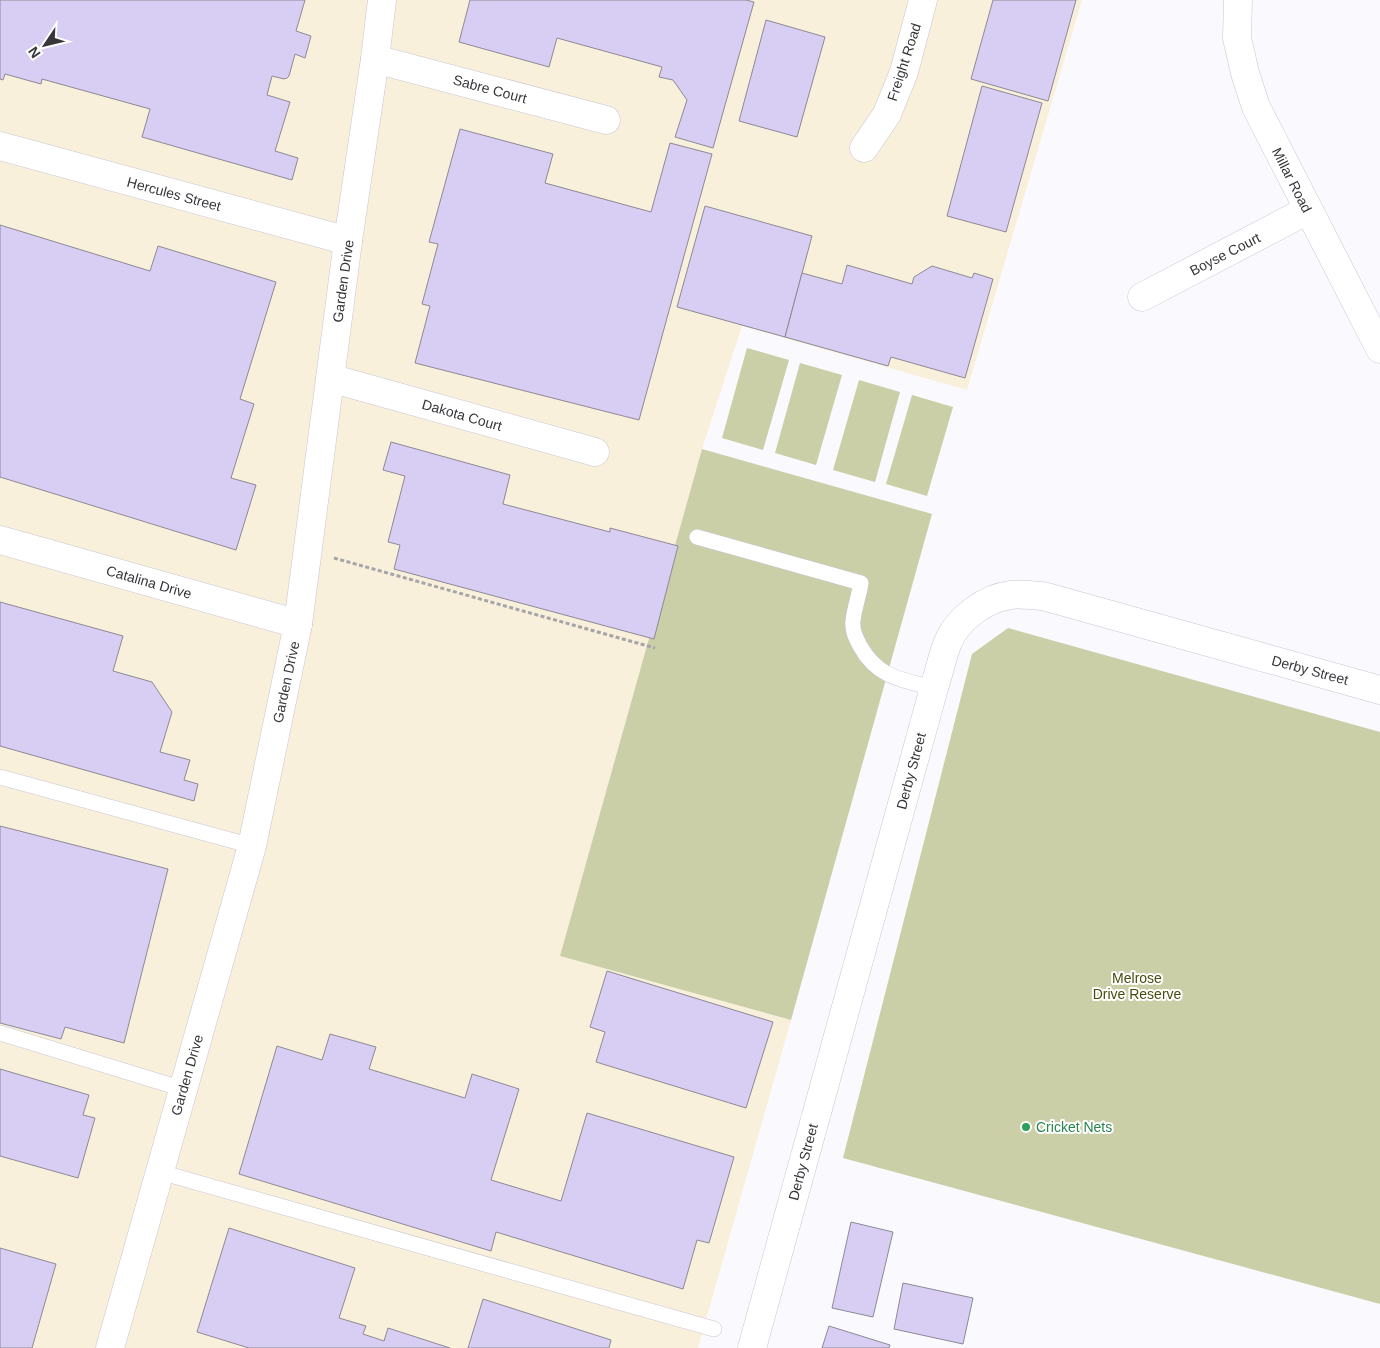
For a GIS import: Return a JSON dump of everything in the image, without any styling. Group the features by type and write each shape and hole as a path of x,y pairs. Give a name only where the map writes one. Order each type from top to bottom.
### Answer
{"street":[{"name":"Garden Drive","path":"110,1348 252,846 298,624 348,241 382,0"},
{"name":"Freight Road","path":"864,148 887,114 904,72 923,0"},
{"name":"Millar Road","path":"1238,0 1237,38 1244,73 1256,107 1380,350"},
{"name":"Sabre Court","path":"375,58 606,120"},
{"name":"Hercules Street","path":"0,146 348,241"},
{"name":"Boyse Court","path":"1142,297 1308,210"},
{"name":"Dakota Court","path":"330,378 595,452"},
{"name":"Catalina Drive","path":"0,540 298,624"},
{"name":"Derby Street","path":"752,1348 934,688 948,641 958,626 974,610 995,599 1012,594 1043,596 1380,690"}],"lane":[{"path":"697,537 861,584 853,622 854,636 863,651 873,664 887,675 934,688"},
{"path":"0,777 252,846"},
{"path":"0,1033 183,1089"},
{"path":"160,1172 714,1329"}],"path":[{"path":"307,551 655,648"}],"shaded area":[{"path":"0,0 1082,0 967,390 742,326 702,449 560,956 791,1020 698,1348 0,1348"}],"green space":[{"path":"747,348 789,360 763,450 722,438"},
{"path":"800,363 842,375 816,465 775,453"},
{"path":"859,380 900,392 875,482 833,470"},
{"path":"912,395 953,407 927,496 886,484"},
{"path":"702,449 932,514 791,1020 560,956"},
{"name":"Melrose Drive Reserve","path":"1008,628 1380,732 1380,1304 843,1158 972,654"}],"building":[{"path":"0,0 305,0 296,31 311,36 305,58 295,54 287,78 272,76 267,95 290,102 275,151 298,158 292,180 142,137 150,109 42,79 41,84 5,74 3,80 0,79"},
{"path":"470,0 746,0 754,2 713,148 675,137 687,100 673,80 659,77 662,67 557,38 549,67 459,42"},
{"path":"993,0 1076,0 1048,101 971,79"},
{"path":"766,20 825,37 797,137 739,121"},
{"path":"982,86 1042,103 1006,232 947,216"},
{"path":"460,129 553,154 545,183 651,212 670,143 712,154 639,420 415,363 430,306 422,304 438,244 429,242"},
{"path":"705,206 812,236 785,337 677,307"},
{"path":"0,225 150,271 158,246 276,282 240,399 254,404 231,478 256,485 236,550 0,477"},
{"path":"847,265 912,284 914,277 932,266 972,278 974,273 993,279 965,378 891,357 888,366 785,337 802,273 842,284"},
{"path":"391,442 510,475 503,504 610,532 610,528 678,546 654,639 394,569 400,545 388,542 405,476 383,470"},
{"path":"0,602 123,636 113,671 152,682 172,712 160,752 190,760 184,780 198,784 194,801 0,746"},
{"path":"0,826 168,869 124,1043 65,1027 61,1039 0,1023"},
{"path":"607,971 773,1022 746,1108 596,1062 605,1032 590,1027"},
{"path":"330,1034 376,1047 369,1069 465,1098 472,1074 519,1089 491,1180 561,1201 587,1113 734,1157 709,1243 697,1240 683,1289 496,1232 491,1251 239,1174 277,1046 322,1060"},
{"path":"0,1069 89,1095 83,1115 95,1118 78,1178 0,1156"},
{"path":"851,1222 893,1232 873,1317 832,1308"},
{"path":"229,1228 355,1268 339,1318 366,1326 363,1334 384,1341 388,1328 450,1348 249,1348 197,1332"},
{"path":"0,1248 56,1264 32,1348 0,1348"},
{"path":"903,1283 973,1298 963,1344 894,1329"},
{"path":"483,1299 611,1340 609,1348 468,1348"},
{"path":"829,1326 890,1345 889,1348 822,1348"}],"place":[{"name":"Cricket Nets","path":"1026,1127"}]}
